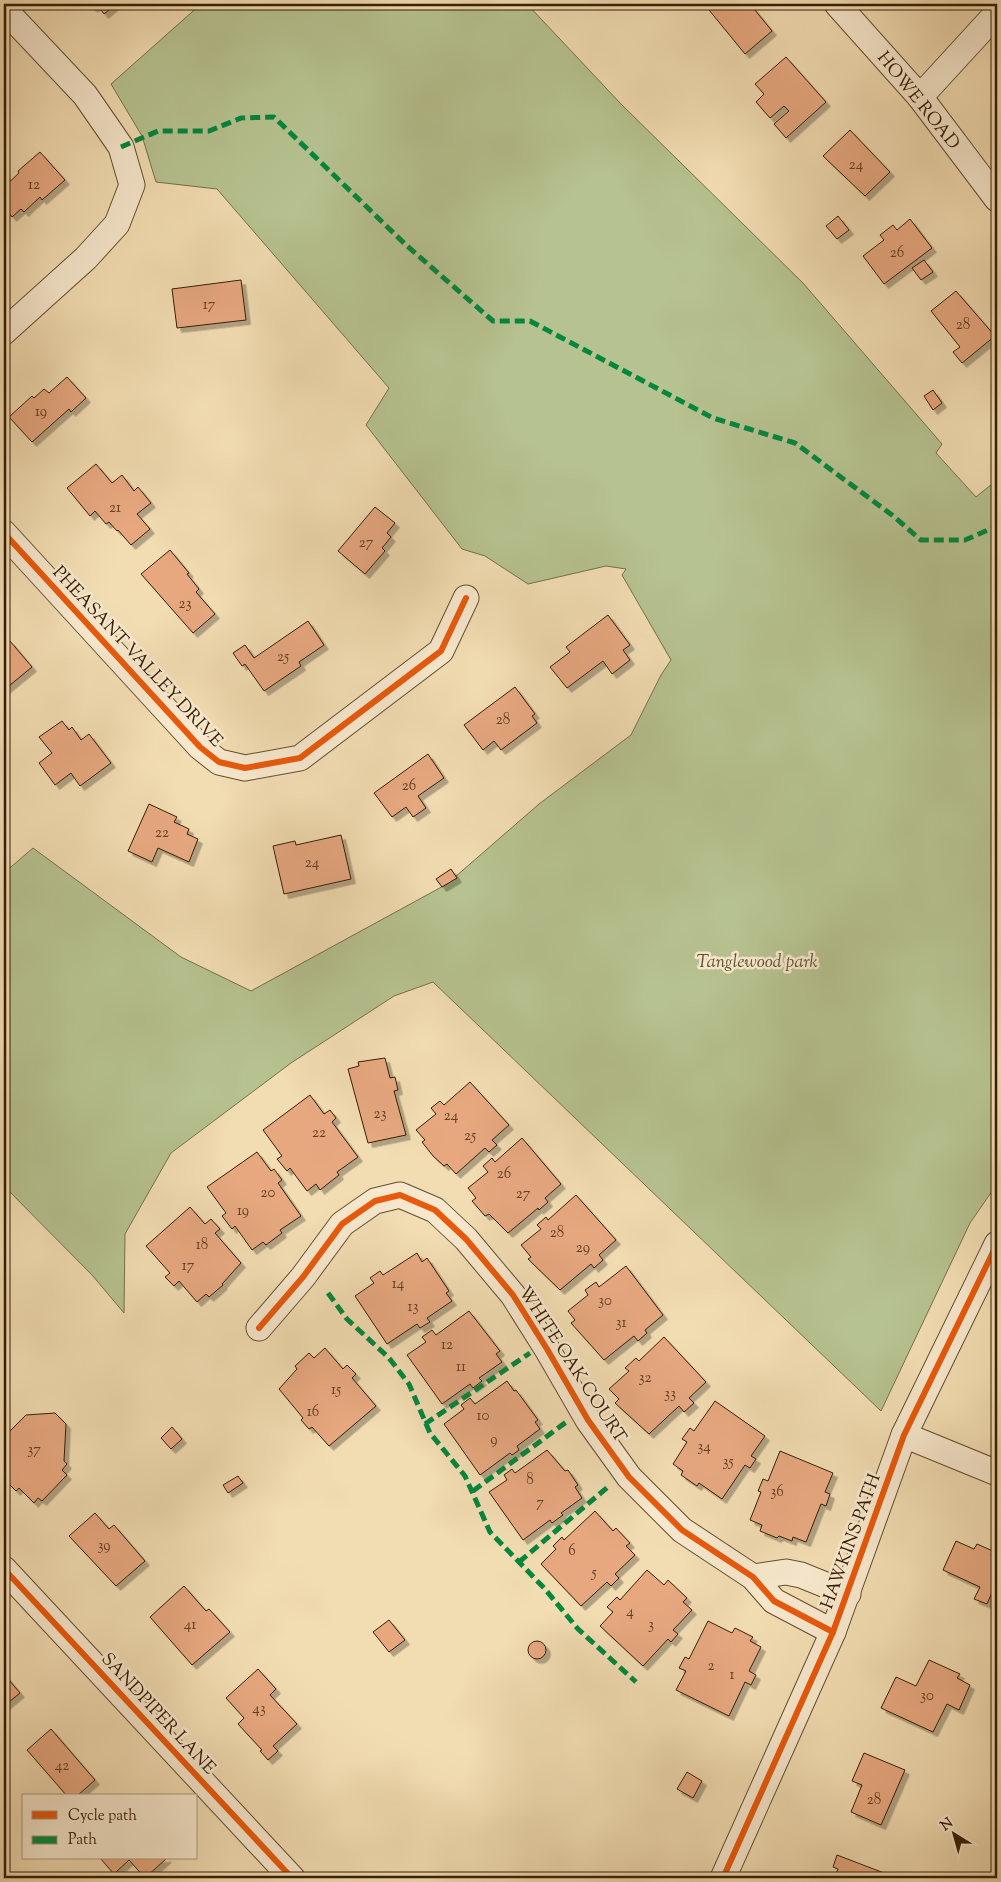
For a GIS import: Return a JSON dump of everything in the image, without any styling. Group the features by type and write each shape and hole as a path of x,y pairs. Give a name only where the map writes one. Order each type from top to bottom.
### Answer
{"street":[{"name":"HOWE ROAD","path":"837,4 920,97 997,199"},
{"path":"4,10 85,96 121,147 132,185 117,224 86,258 4,332"},
{"path":"920,97 997,13"},
{"name":"PHEASANT VALLEY DRIVE","path":"4,533 200,747 219,762 245,768 300,758 441,651 466,598"},
{"name":"WHITE OAK COURT","path":"259,1328 303,1277 342,1224 368,1205 375,1201 400,1194 435,1210 466,1239 513,1296 548,1349 588,1420 629,1478 682,1530 753,1577 774,1602 833,1632"},
{"name":"HAWKINS PATH","path":"722,1878 833,1632 904,1435 997,1244"},
{"path":"904,1435 997,1473"},
{"name":"SANDPIPER LANE","path":"4,1569 292,1878"},
{"path":"753,1577 786,1572 801,1575 848,1594"}],"green space":[{"name":"Tanglewood park","path":"201,4 527,4 621,104 803,283 942,444 936,453 976,497 997,480 997,1184 970,1223 881,1411 433,982 394,996 291,1063 171,1153 125,1234 124,1313 92,1275 4,1186 4,873 33,848 181,957 251,991 447,884 539,804 631,735 661,675 671,660 622,575 626,569 606,566 528,584 485,556 462,549 366,425 389,388 217,189 156,182 142,136 111,84"}],"building":[{"path":"89,4 116,4 104,14 97,5 93,8"},
{"path":"716,4 750,4 772,31 745,54 709,10"},
{"path":"786,57 826,102 786,138 774,124 789,111 784,106 770,118 756,102 764,94 755,84"},
{"path":"850,130 890,172 865,196 823,156"},
{"path":"40,152 65,180 42,200 40,197 24,212 21,209 12,217 4,207 4,187 19,173 18,171"},
{"path":"838,216 849,230 837,239 826,226"},
{"path":"910,219 932,248 884,284 863,256 884,240 880,235 893,225 897,230"},
{"path":"924,260 933,272 921,280 912,268"},
{"path":"241,280 246,320 177,328 172,289"},
{"path":"956,291 995,336 962,363 953,352 960,347 931,311"},
{"path":"67,377 86,398 71,412 69,409 32,442 9,417 32,396 34,398 44,389 49,393"},
{"path":"933,390 942,403 933,410 924,396"},
{"path":"96,464 112,483 122,475 134,491 138,487 151,503 137,514 150,529 131,545 118,530 109,522 106,524 95,511 90,516 67,488"},
{"path":"375,507 395,523 387,533 391,537 382,548 385,551 365,574 338,551"},
{"path":"170,550 189,573 187,574 199,589 196,592 215,614 193,633 141,574"},
{"path":"608,615 630,645 623,650 630,660 612,674 603,661 567,688 550,667 570,652 566,647"},
{"path":"308,621 324,645 299,662 301,666 264,691 245,664 242,666 233,653 245,645 254,658"},
{"path":"10,641 32,667 4,690 4,644"},
{"path":"515,687 535,714 532,716 537,723 501,750 494,741 483,750 464,725"},
{"path":"62,721 69,730 72,727 81,740 89,734 111,763 80,786 71,773 55,785 39,763 52,753 39,737"},
{"path":"428,754 444,778 418,796 426,808 413,817 406,807 392,817 374,793"},
{"path":"149,804 177,817 174,822 189,829 187,834 198,839 189,862 158,848 152,862 128,851"},
{"path":"341,835 351,879 284,894 273,846 295,841 296,845"},
{"path":"451,869 457,878 442,887 436,879"},
{"path":"385,1058 390,1078 395,1077 398,1090 394,1091 406,1135 368,1143 348,1069 359,1066 358,1062"},
{"path":"470,1082 509,1125 492,1140 497,1145 489,1152 485,1148 456,1174 447,1164 444,1166 433,1156 422,1142 425,1140 416,1130 436,1114 431,1108 440,1101 444,1105"},
{"path":"310,1095 324,1114 330,1110 336,1118 332,1122 358,1157 337,1172 339,1175 320,1190 316,1184 307,1191 290,1168 287,1171 277,1159 282,1156 263,1130"},
{"path":"522,1138 561,1184 545,1198 548,1202 508,1233 489,1214 485,1216 472,1201 476,1198 468,1188 488,1172 483,1166 492,1158 495,1162"},
{"path":"257,1152 271,1171 274,1169 282,1180 278,1183 301,1216 280,1230 282,1233 266,1245 263,1242 252,1250 235,1226 232,1229 222,1216 226,1213 207,1187"},
{"path":"576,1195 616,1240 599,1255 603,1260 594,1268 591,1264 560,1290 528,1259 531,1257 521,1245 541,1229 537,1225 546,1217 548,1220"},
{"path":"190,1207 205,1224 211,1219 220,1229 215,1233 241,1263 223,1285 209,1297 206,1294 197,1302 179,1281 174,1286 165,1277 170,1273 146,1246"},
{"path":"417,1253 422,1262 427,1258 449,1291 446,1293 452,1301 427,1318 430,1322 420,1328 417,1324 387,1344 355,1296 374,1283 370,1278 380,1271 383,1275"},
{"path":"626,1266 663,1315 645,1330 647,1333 638,1341 634,1336 604,1360 571,1323 575,1320 568,1311 588,1295 585,1290 596,1282 599,1287"},
{"path":"469,1311 500,1351 496,1354 502,1362 479,1378 482,1381 473,1388 470,1384 442,1404 407,1355 426,1342 422,1337 432,1330 436,1335"},
{"path":"664,1337 706,1382 689,1398 694,1403 684,1412 679,1406 649,1434 615,1403 619,1399 609,1389 629,1371 625,1368 636,1358 639,1361"},
{"path":"325,1348 343,1369 347,1365 356,1374 352,1378 376,1406 329,1446 312,1427 309,1429 301,1420 303,1418 279,1389 297,1369 295,1366 309,1353 314,1358"},
{"path":"507,1381 538,1420 535,1422 540,1429 517,1446 519,1450 512,1455 510,1453 480,1475 444,1424 464,1409 461,1405 470,1398 475,1404"},
{"path":"715,1401 765,1436 751,1456 756,1459 750,1468 745,1465 722,1499 699,1483 697,1486 681,1475 683,1471 673,1464 687,1442 682,1439 690,1428 694,1431"},
{"path":"55,1413 66,1424 64,1461 67,1464 62,1470 67,1475 42,1501 38,1498 34,1503 19,1488 16,1491 4,1479 4,1469 7,1465 4,1462 4,1437 26,1415"},
{"path":"172,1427 182,1439 171,1449 161,1438"},
{"path":"547,1450 565,1471 568,1470 578,1485 575,1487 582,1498 561,1513 563,1515 552,1523 550,1520 523,1540 489,1492 507,1480 504,1475 512,1469 515,1473"},
{"path":"780,1451 833,1473 825,1492 830,1494 826,1506 821,1504 806,1542 793,1537 792,1541 779,1536 777,1538 760,1531 762,1525 750,1520 761,1492 758,1491 763,1479 768,1481"},
{"path":"238,1476 243,1483 228,1493 223,1485"},
{"path":"595,1511 613,1531 616,1528 630,1543 626,1546 635,1555 615,1574 619,1578 611,1586 607,1582 581,1606 541,1564 556,1549 553,1546 562,1537 564,1540"},
{"path":"95,1513 109,1529 114,1525 145,1561 116,1586 69,1536"},
{"path":"956,1541 974,1549 977,1544 993,1551 991,1555 997,1558 997,1581 987,1604 974,1599 980,1587 943,1570"},
{"path":"647,1570 664,1585 668,1580 687,1598 683,1602 692,1610 673,1630 678,1634 671,1642 668,1639 643,1666 600,1626 613,1612 607,1607 617,1597 620,1600"},
{"path":"184,1586 206,1611 209,1609 230,1632 192,1665 150,1617"},
{"path":"389,1620 405,1640 389,1652 373,1632"},
{"path":"708,1621 732,1633 735,1628 753,1637 750,1641 761,1647 749,1671 756,1675 751,1685 745,1682 729,1716 676,1690 686,1671 679,1668 685,1657 689,1659"},
{"path":"533,1641 541,1641 546,1646 544,1657 533,1659 528,1654 528,1646"},
{"path":"929,1660 960,1674 957,1678 970,1685 959,1710 947,1704 933,1732 881,1708 896,1677 916,1686"},
{"path":"258,1669 276,1689 270,1695 297,1724 273,1746 278,1751 268,1760 260,1751 262,1750 238,1724 244,1718 226,1698"},
{"path":"4,1674 20,1693 4,1706"},
{"path":"51,1729 95,1780 79,1794 65,1794 27,1750"},
{"path":"864,1753 905,1770 881,1825 851,1812 862,1785 852,1781"},
{"path":"687,1772 702,1781 693,1798 677,1789"},
{"path":"837,1855 884,1873 882,1878 834,1878 838,1869 833,1867"},
{"path":"102,1860 129,1860 114,1874"},
{"path":"129,1860 165,1860 145,1878"}],"marked path":[{"path":"121,147 158,131 209,131 241,118 274,117 406,245 493,321 530,321 713,418 795,443 892,515 921,540 965,540 997,526"},
{"path":"328,1293 347,1319 389,1358 409,1384 430,1433 465,1476 490,1532 545,1589 578,1629 636,1682"},
{"path":"425,1424 530,1353"},
{"path":"473,1491 569,1420"},
{"path":"519,1562 609,1486"}],"cycle path":[{"path":"4,533 200,747 219,762 245,768 300,758 441,651 466,598"},
{"path":"259,1328 303,1277 342,1224 375,1201 400,1195 435,1210 466,1239 513,1295 588,1420 629,1477 682,1530 753,1577 774,1601 833,1632"},
{"path":"723,1878 833,1632 904,1435 997,1244"},
{"path":"4,1569 292,1878"}]}
